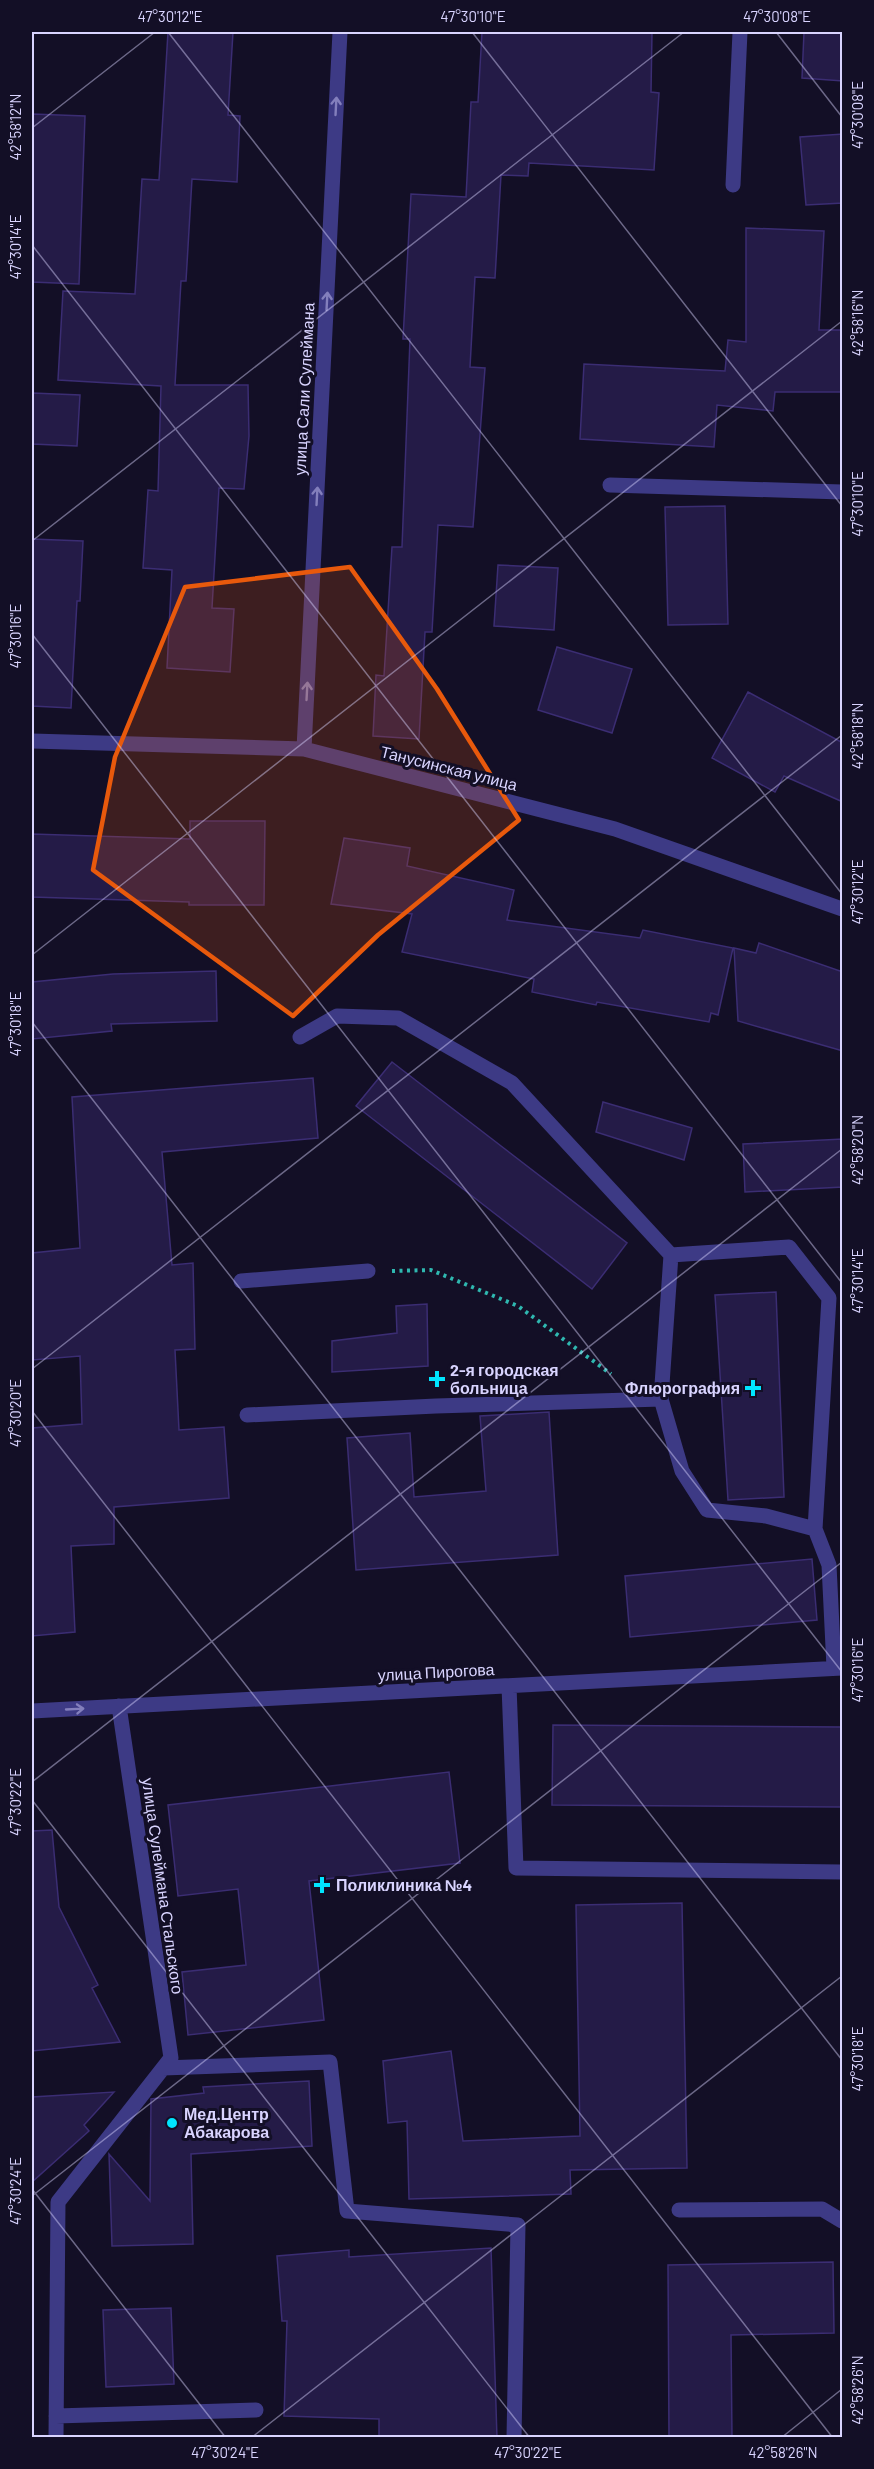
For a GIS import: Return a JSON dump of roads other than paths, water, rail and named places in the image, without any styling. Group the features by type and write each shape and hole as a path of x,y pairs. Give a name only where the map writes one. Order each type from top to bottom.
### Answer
{"street":[{"name":"улица Сали Сулеймана","path":"304,749 340,32"},
{"path":"733,185 740,32"},
{"path":"610,485 843,492"},
{"name":"Танусинская улица","path":"32,741 304,749 615,829 843,909"},
{"path":"300,1037 337,1016 398,1018 512,1083 671,1256 661,1400 682,1470 707,1510 766,1516 815,1529"},
{"path":"671,1256 789,1247 829,1298 815,1529 829,1565 838,1668"},
{"path":"242,1281 368,1271"},
{"path":"247,1415 436,1406 661,1400"},
{"name":"улица Пирогова","path":"32,1711 838,1668"},
{"path":"509,1686 516,1868 843,1872"},
{"name":"улица Сулеймана Стальского","path":"56,2438 58,2202 171,2058 119,1706"},
{"path":"163,2068 330,2062 347,2211 518,2224 514,2438"},
{"path":"679,2210 822,2210 843,2221"},
{"path":"56,2416 256,2410"}],"place":[{"name":"2-я городская больница","path":"437,1379"},
{"name":"Флюрография","path":"753,1388"},
{"name":"Поликлиника №4","path":"322,1885"},
{"name":"Мед.Центр Абакарова","path":"172,2123"}]}
